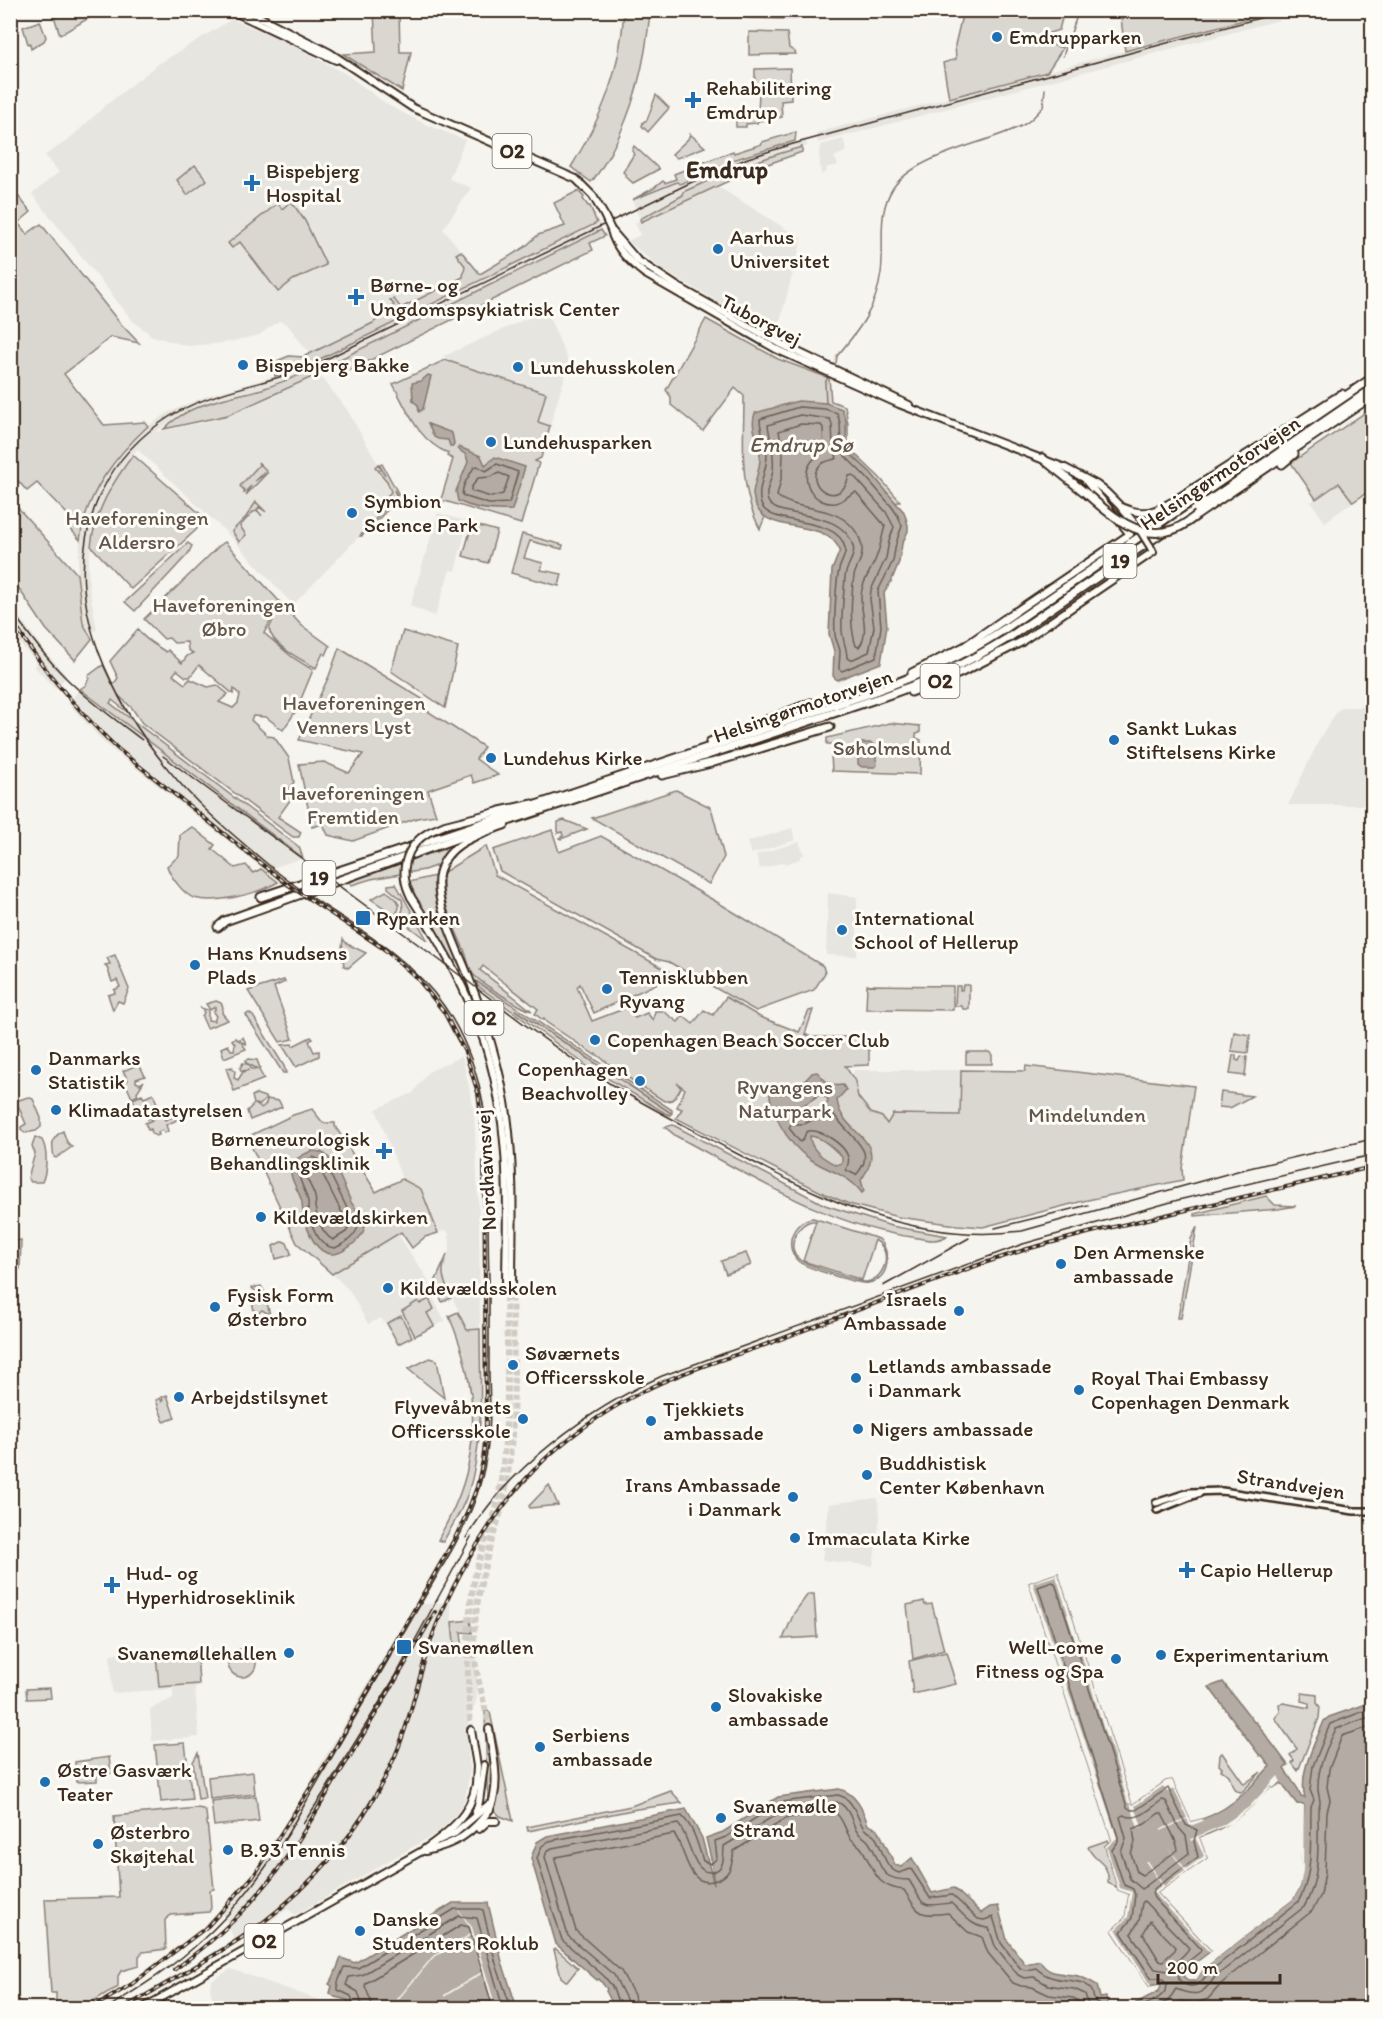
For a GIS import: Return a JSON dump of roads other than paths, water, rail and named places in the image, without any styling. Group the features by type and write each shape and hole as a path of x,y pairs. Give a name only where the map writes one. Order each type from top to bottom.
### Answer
{"highway":[{"path":"1179,498 1372,377"},
{"name":"Helsingørmotorvejen","path":"261,897 865,695 931,670 988,640 1372,377"},
{"name":"Helsingørmotorvejen","path":"218,927 225,921 462,837 854,707 918,684 972,660 1008,638 1372,389"},
{"path":"1282,464 1370,397"},
{"path":"1042,458 1115,518 1146,532 1170,531 1370,397"},
{"name":"O2","path":"865,695 953,653 1015,612"},
{"name":"O2","path":"854,707 927,686 982,663 1021,642"},
{"path":"681,756 712,741 811,703"},
{"path":"630,781 705,765 830,727"},
{"name":"O2","path":"500,811 541,804"}],"main road":[{"name":"Tuborgvej","path":"230,10 315,52 342,62"},
{"name":"Tuborgvej","path":"246,10 315,44 423,113 576,179 593,196 611,230 637,260 675,285 779,343 884,391 917,410 1042,458 1097,485 1120,506 1140,530 1151,549 1021,642"},
{"name":"Tuborgvej","path":"1015,612 1130,534 1086,480"},
{"path":"1120,506 1135,512 1146,513 1158,510 1179,498"},
{"name":"Nordhavnsvej","path":"500,811 441,826 429,832 412,846 405,862 405,879 411,897 445,950 465,989 492,1070 500,1109 506,1159 509,1289 512,1159 504,1097 484,1020 442,906 438,879 445,859 459,845 538,812"},
{"name":"Strandvejen","path":"1157,1510 1192,1498 1204,1491"},
{"name":"Strandvejen","path":"1156,1503 1190,1492 1233,1491 1354,1511 1372,1511"},
{"name":"O2","path":"422,1851 456,1833 468,1834 481,1821 494,1798 496,1778 489,1729"},
{"name":"O2","path":"143,2008 456,1833 468,1809 476,1784 477,1766 471,1730"},
{"path":"473,1818 479,1802 484,1765"},
{"path":"456,1833 489,1807"},
{"path":"468,1834 488,1821 496,1821"}],"water":[{"path":"428,375 431,376 423,409 419,412 418,405 413,401 412,383 421,381"},
{"name":"Emdrup Sø","path":"798,401 826,403 842,409 846,421 846,445 850,454 871,473 904,512 908,525 899,562 884,593 887,626 881,663 837,680 833,676 834,651 829,634 832,570 840,550 834,540 824,534 770,520 756,506 753,494 760,458 753,424 755,413"},
{"path":"428,424 452,433 453,446 450,446 448,440 434,437"},
{"path":"459,447 481,456 485,465 495,457 525,467 512,510 485,509 458,501 456,491 468,462 466,455 458,449"},
{"path":"860,743 874,745 877,765 875,767 862,767 858,764 858,745"},
{"path":"817,1072 828,1083 843,1085 846,1090 837,1100 840,1112 868,1145 871,1154 869,1166 861,1180 864,1191 862,1193 848,1180 801,1152 786,1134 775,1113 769,1091 775,1088 781,1094 790,1092 812,1073","holes":["819,1095 827,1098 826,1105 807,1115 794,1118 794,1111","810,1136 832,1147 842,1157 842,1163 836,1165 819,1154"]},
{"path":"311,1151 322,1153 331,1160 351,1202 365,1221 359,1238 351,1246 338,1253 324,1252 313,1241 304,1218 302,1201 292,1178 293,1162"},
{"path":"1058,1573 1132,1805 1166,1781 1172,1780 1191,1822 1203,1819 1235,1801 1270,1766 1262,1755 1260,1756 1209,1687 1223,1682 1288,1765 1284,1769 1301,1797 1305,1798 1303,1788 1306,1768 1324,1721 1329,1717 1372,1702 1372,2008 1127,2008 1159,1991 1161,1985 1149,1986 1112,1930 1125,1918 1129,1894 1118,1890 1105,1846 1112,1840 1029,1583","holes":["1281,1783 1297,1804 1304,1805 1300,1887 1293,1899 1204,1968 1196,1980 1188,1980 1184,1977 1183,1972 1211,1951 1157,1893 1207,1858 1199,1837 1220,1829 1239,1817 1271,1786 1273,1788"]},
{"path":"839,1789 854,1798 868,1825 878,1829 895,1865 901,1867 912,1858 932,1893 954,1888 981,1913 990,1907 998,1906 1007,1940 1025,1964 1040,1961 1051,1971 1089,1980 1097,1985 1100,1998 1106,1997 1107,2006 1110,2005 1111,2008 615,2008 607,1989 599,1979 597,1980 556,1944 531,1858 537,1842 547,1836 686,1809 702,1838 714,1885 706,1838 723,1832 778,1797"},
{"path":"453,1903 488,1903 502,1962 517,2008 356,2008 349,2006 347,2000 330,1993 332,1986 329,1984 341,1958 355,1963"}],"waterway":[{"path":"1063,56 1079,10"},
{"path":"836,363 837,356 871,308 879,286 883,219 893,188 918,166 1026,123 1043,107 1045,89"},
{"path":"826,403 825,383 828,377"},
{"path":"515,1010 671,1113"}],"tunnel":[{"path":"471,1730 468,1653 472,1595 475,1576 497,1503 503,1468 507,1391 506,1289"},
{"path":"489,1729 475,1662 474,1640 481,1583 502,1507 509,1468 514,1391 512,1289"}],"tram line":[{"path":"284,1840 453,1548 478,1493 488,1448 490,1417 488,1166 485,1118 478,1082 467,1048 444,1006 426,984 385,947 293,884 223,826 178,781 133,721 114,687 99,652 88,615 84,578 86,541 101,492 122,459 140,439 177,412 214,396 312,366 692,182 748,158 1289,10"},
{"path":"10,608 36,644 66,678 142,740"},
{"path":"163,756 594,1074 646,1105 766,1169 801,1186 871,1214 944,1231 983,1234 1022,1231 1241,1170 1372,1139"},
{"path":"466,1538 483,1512 504,1488 552,1443 606,1405 662,1376 1023,1244 1178,1200 1372,1155"},
{"path":"995,1228 1088,1205"},
{"path":"883,1286 969,1238"},
{"path":"303,1824 395,1677 471,1537"},
{"path":"107,2008 167,1968 214,1929 248,1890 289,1833"}],"railway":[{"path":"10,617 33,653 60,687 118,749 287,884 384,949 417,978 444,1012 465,1052 478,1093 484,1140 486,1433 477,1487 467,1513 330,1757 255,1874 208,1926 132,1984 92,2008"},
{"path":"124,2008 208,1959 257,1927 278,1911 334,1855 365,1813 390,1767 406,1725 436,1626 460,1574 475,1549 508,1500 526,1479 557,1448 597,1418 639,1393 713,1362 1027,1249 1372,1167"},
{"path":"174,1970 229,1925 249,1905 280,1867 310,1822 435,1612"}],"place":[{"name":"Emdrupparken","path":"997,37"},
{"name":"Rehabilitering Emdrup","path":"693,100"},
{"name":"Bispebjerg Hospital","path":"252,183"},
{"name":"Aarhus Universitet","path":"718,249"},
{"name":"Børne- og Ungdomspsykiatrisk Center","path":"356,297"},
{"name":"Bispebjerg Bakke","path":"243,365"},
{"name":"Lundehusskolen","path":"518,367"},
{"name":"Lundehusparken","path":"491,442"},
{"name":"Symbion Science Park","path":"352,513"},
{"name":"Sankt Lukas Stiftelsens Kirke","path":"1114,740"},
{"name":"Lundehus Kirke","path":"491,758"},
{"name":"Ryparken","path":"363,918"},
{"name":"International School of Hellerup","path":"842,930"},
{"name":"Hans Knudsens Plads","path":"195,965"},
{"name":"Tennisklubben Ryvang","path":"607,989"},
{"name":"Copenhagen Beach Soccer Club","path":"595,1040"},
{"name":"Danmarks Statistik","path":"36,1070"},
{"name":"Copenhagen Beachvolley","path":"640,1081"},
{"name":"Klimadatastyrelsen","path":"56,1110"},
{"name":"Børneneurologisk Behandlingsklinik","path":"384,1151"},
{"name":"Kildevældskirken","path":"261,1217"},
{"name":"Den Armenske ambassade","path":"1061,1264"},
{"name":"Kildevældsskolen","path":"388,1288"},
{"name":"Fysisk Form Østerbro","path":"215,1307"},
{"name":"Israels Ambassade","path":"959,1311"},
{"name":"Søværnets Officersskole","path":"513,1365"},
{"name":"Letlands ambassade i Danmark","path":"856,1378"},
{"name":"Royal Thai Embassy Copenhagen Denmark","path":"1079,1390"},
{"name":"Arbejdstilsynet","path":"179,1397"},
{"name":"Flyvevåbnets Officersskole","path":"523,1419"},
{"name":"Tjekkiets ambassade","path":"651,1421"},
{"name":"Nigers ambassade","path":"858,1429"},
{"name":"Buddhistisk Center København","path":"867,1475"},
{"name":"Irans Ambassade i Danmark","path":"793,1497"},
{"name":"Immaculata Kirke","path":"795,1538"},
{"name":"Capio Hellerup","path":"1187,1570"},
{"name":"Hud- og Hyperhidroseklinik","path":"112,1585"},
{"name":"Svanemøllen","path":"404,1647"},
{"name":"Svanemøllehallen","path":"289,1653"},
{"name":"Experimentarium","path":"1161,1655"},
{"name":"Well-come Fitness og Spa","path":"1116,1659"},
{"name":"Slovakiske ambassade","path":"716,1707"},
{"name":"Serbiens ambassade","path":"540,1747"},
{"name":"Østre Gasværk Teater","path":"45,1782"},
{"name":"Svanemølle Strand","path":"721,1818"},
{"name":"Østerbro Skøjtehal","path":"98,1844"},
{"name":"B.93 Tennis","path":"228,1850"},
{"name":"Danske Studenters Roklub","path":"360,1931"}],"district":[{"name":"Emdrup","path":"727,170"}],"park label":[{"name":"Haveforeningen Aldersro","path":"137,530"},
{"name":"Haveforeningen Øbro","path":"224,617"},
{"name":"Haveforeningen Venners Lyst","path":"354,715"},
{"name":"Søholmslund","path":"892,748"},
{"name":"Haveforeningen Fremtiden","path":"353,805"},
{"name":"Ryvangens Naturpark","path":"785,1099"},
{"name":"Mindelunden","path":"1087,1115"}]}
